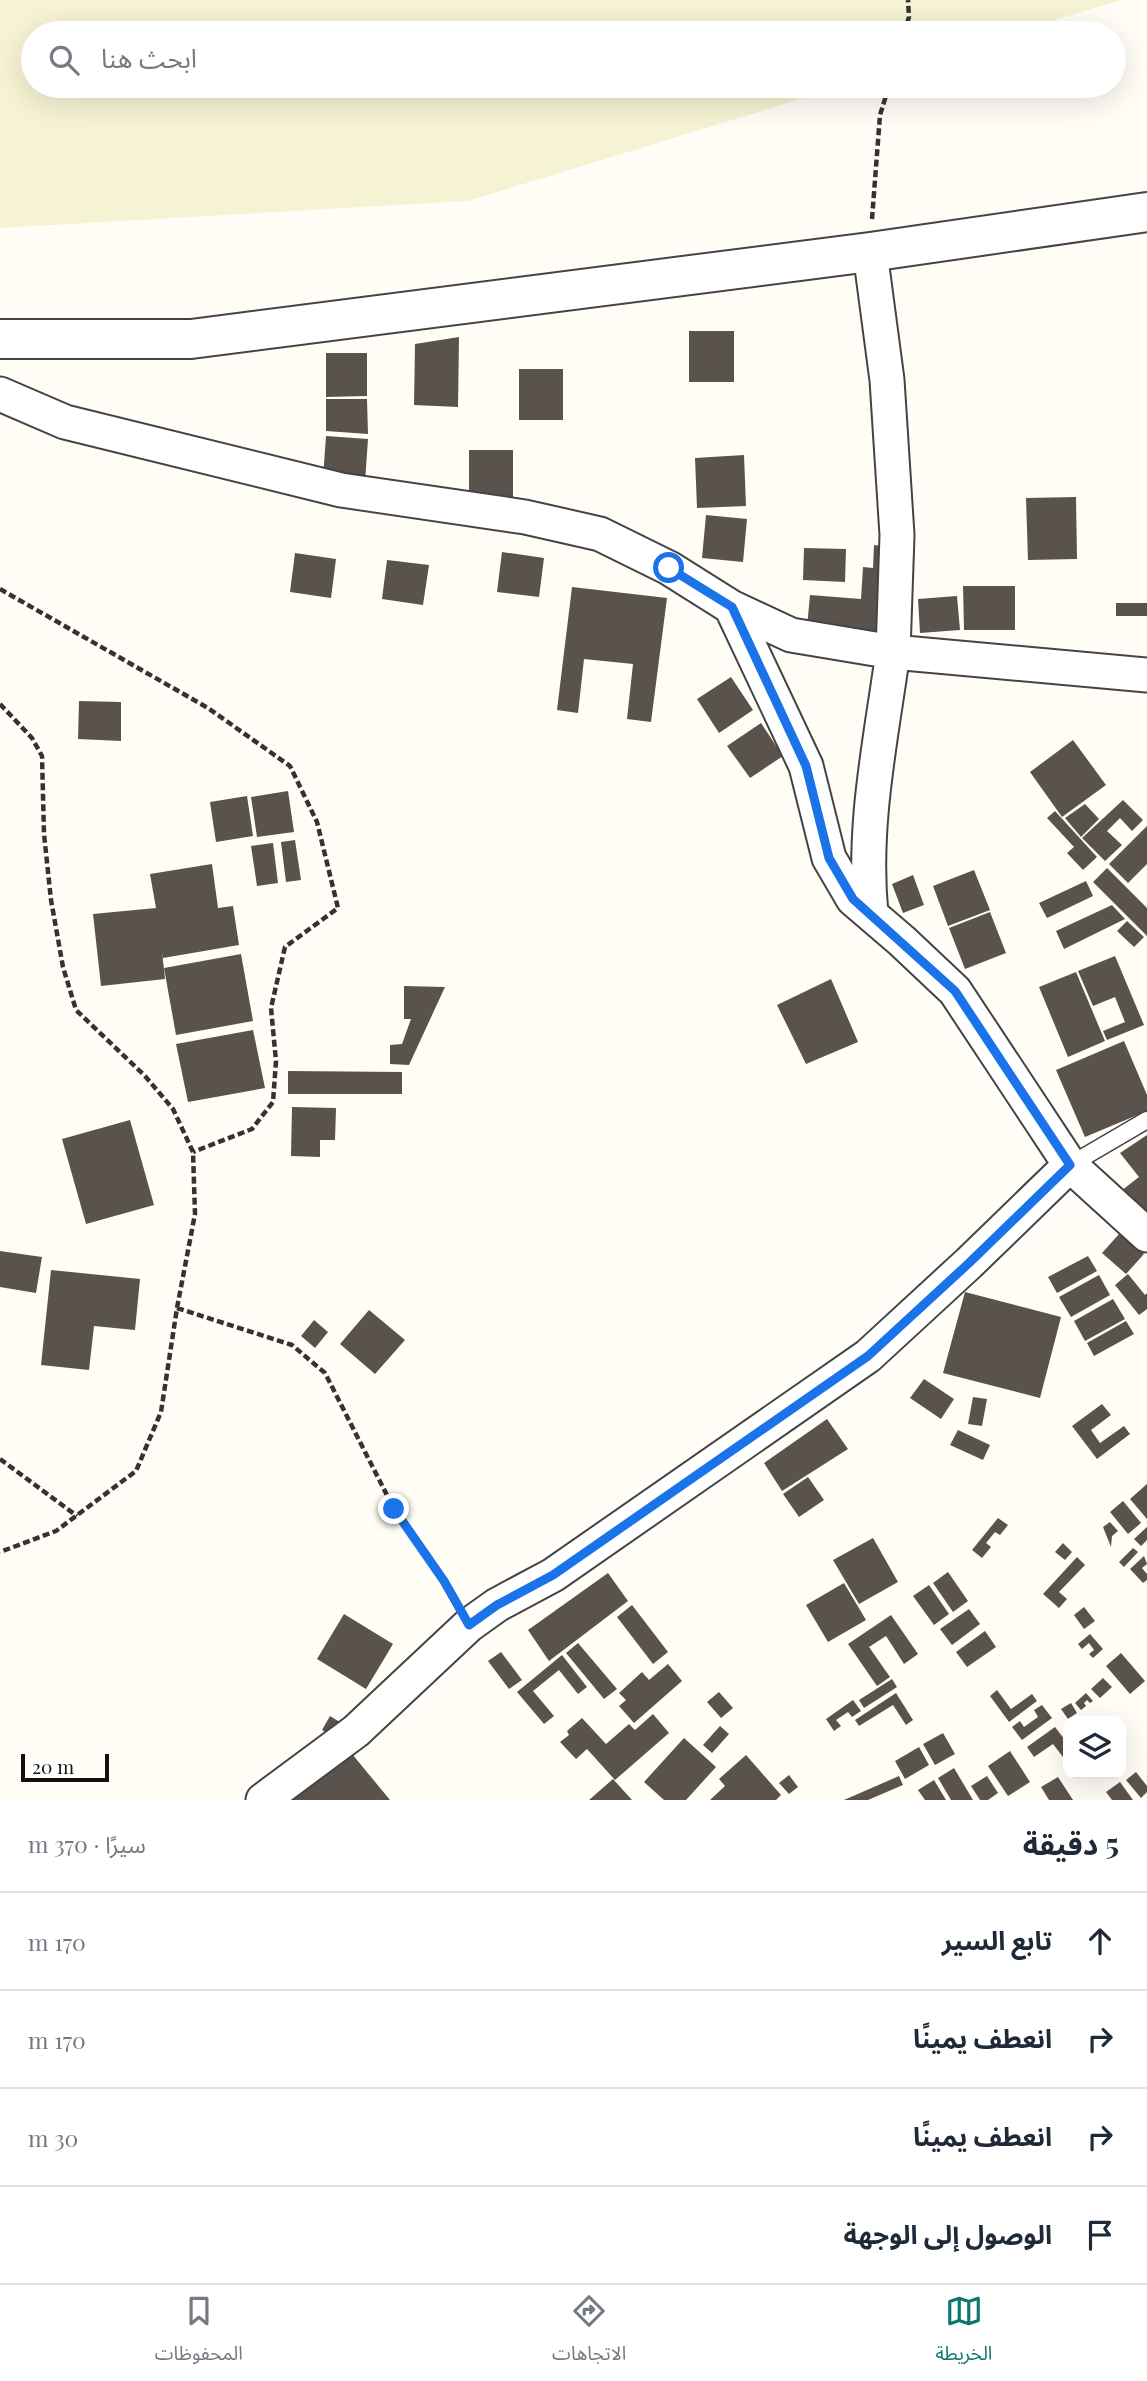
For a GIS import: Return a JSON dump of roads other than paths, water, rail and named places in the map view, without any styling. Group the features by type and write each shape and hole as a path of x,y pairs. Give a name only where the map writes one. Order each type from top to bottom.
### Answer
{"street":[{"path":"0,339 191,340 1147,212"},
{"path":"870,251 887,380 896,522 893,652 873,794 868,880 871,914"},
{"path":"0,394 65,422 341,490 525,517 600,534 669,568 732,607 791,635 893,652 1147,675"},
{"path":"732,607 806,766 829,858 853,899 955,991 1070,1165 1147,1235"},
{"path":"263,1800 356,1731 469,1625 497,1605 553,1575 868,1356 1070,1165"}],"lane":[{"path":"1070,1165 1147,1120"}]}
